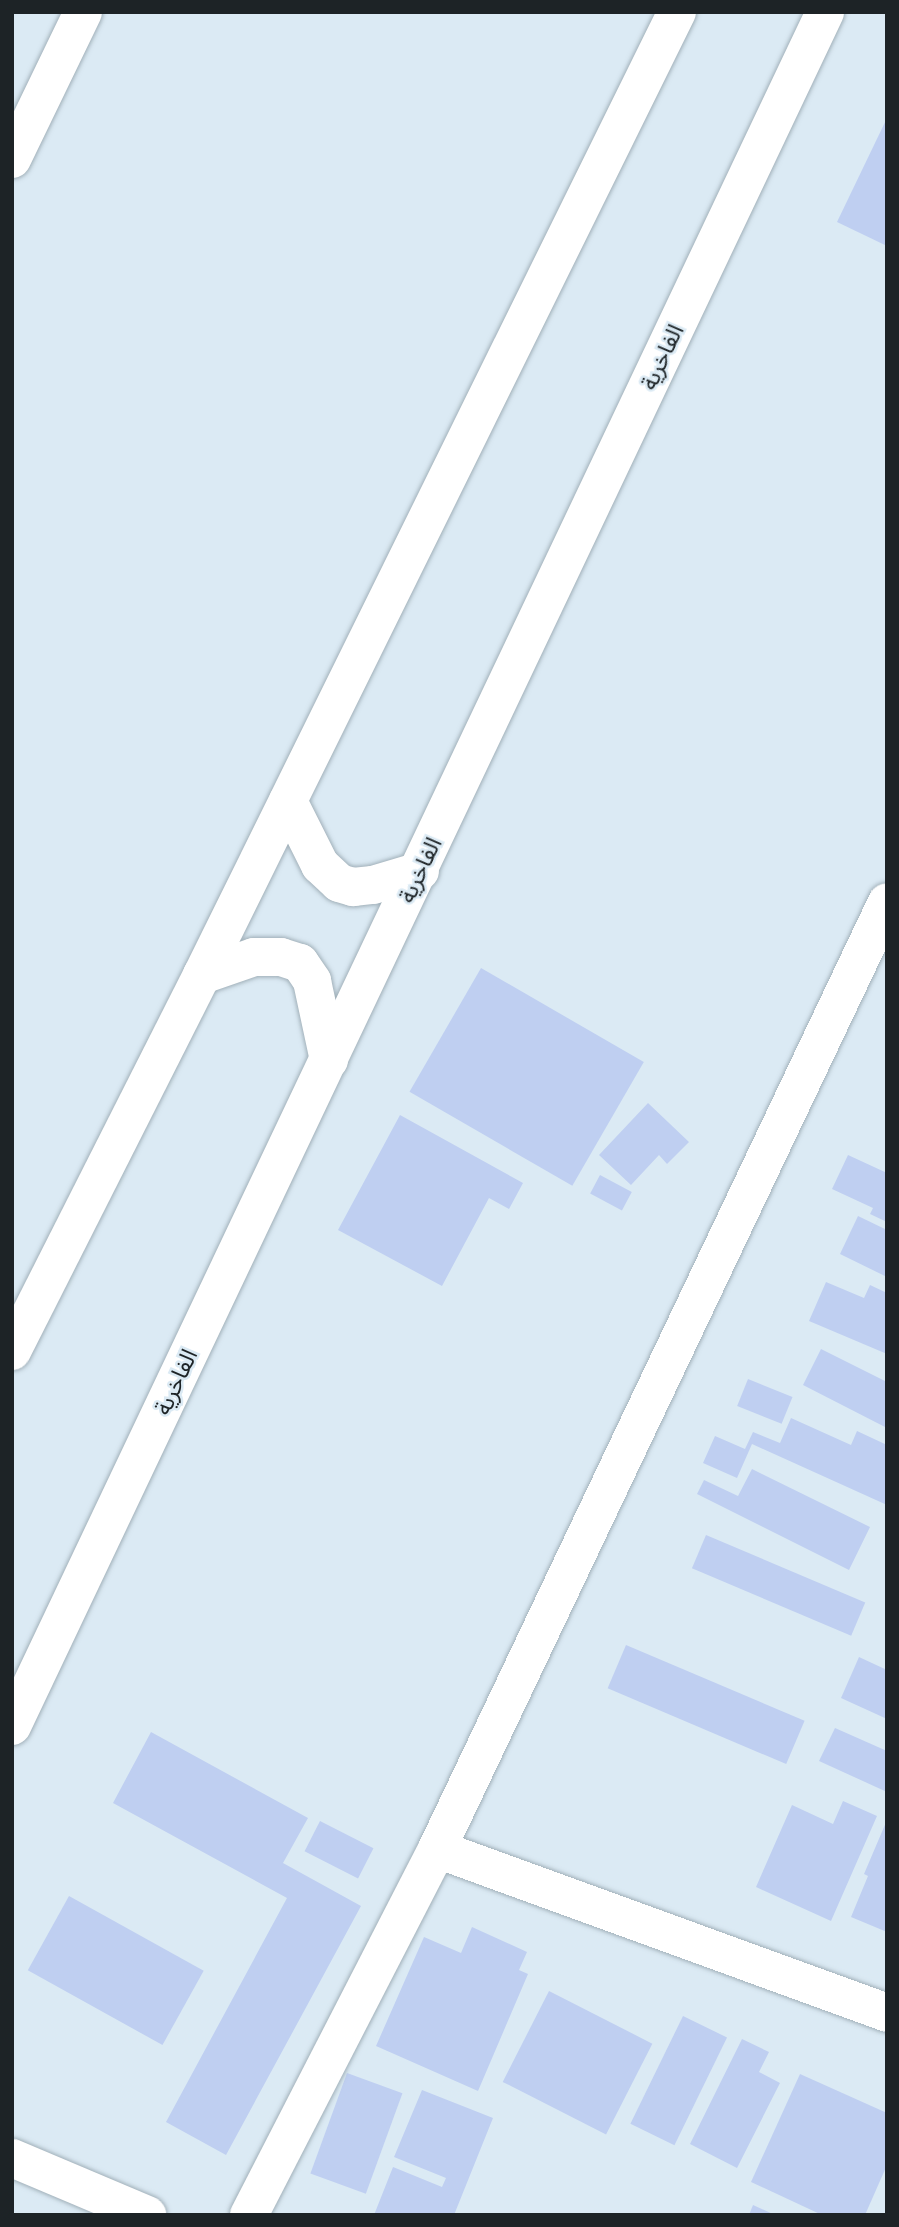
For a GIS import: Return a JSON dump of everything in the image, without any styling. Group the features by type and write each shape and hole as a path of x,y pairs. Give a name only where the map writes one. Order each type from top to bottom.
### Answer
{"street":[{"path":"12,159 83,12"},
{"path":"12,1351 202,975 677,12"},
{"name":"الفاخرية","path":"12,1726 825,12"},
{"path":"288,801 320,865 339,883 353,887 373,885 419,871"},
{"path":"249,2215 437,1849 887,902"},
{"path":"202,975 254,957 281,957 300,963 313,981 329,1060"},
{"path":"437,1849 887,2013"},
{"path":"12,2158 147,2215"}],"building":[{"path":"887,118 887,246 837,222"},
{"path":"481,968 644,1062 572,1186 410,1092"},
{"path":"648,1103 689,1142 667,1164 659,1155 631,1185 599,1155"},
{"path":"400,1115 523,1183 509,1209 489,1198 442,1286 338,1230"},
{"path":"848,1155 887,1173 887,1222 870,1214 873,1208 832,1189"},
{"path":"600,1175 632,1192 622,1210 590,1194"},
{"path":"858,1216 887,1230 887,1277 840,1254"},
{"path":"826,1282 864,1298 870,1285 887,1293 887,1354 809,1321"},
{"path":"821,1349 887,1382 887,1428 803,1385"},
{"path":"748,1379 793,1397 782,1424 737,1406"},
{"path":"791,1418 851,1445 857,1431 887,1445 887,1505 752,1444 737,1478 703,1463 715,1436 745,1449 753,1432 780,1443"},
{"path":"752,1469 870,1527 849,1570 697,1494 704,1480 738,1496"},
{"path":"706,1535 865,1603 851,1636 692,1568"},
{"path":"626,1645 805,1721 786,1764 608,1688"},
{"path":"859,1657 887,1670 887,1719 841,1698"},
{"path":"835,1728 887,1751 887,1792 819,1761"},
{"path":"151,1732 308,1818 283,1863 361,1906 226,2155 166,2122 287,1898 113,1803"},
{"path":"843,1801 877,1816 831,1921 756,1887 792,1805 833,1824"},
{"path":"887,1820 887,1932 851,1917 868,1876 864,1874"},
{"path":"320,1821 373,1848 358,1879 305,1851"},
{"path":"69,1896 204,1971 162,2045 28,1970"},
{"path":"472,1927 527,1952 519,1970 528,1974 478,2091 376,2046 424,1937 461,1953"},
{"path":"549,1991 652,2044 606,2135 503,2082"},
{"path":"683,2016 727,2037 674,2145 630,2124"},
{"path":"742,2039 769,2052 759,2072 780,2083 737,2168 690,2144"},
{"path":"347,2073 402,2093 366,2194 310,2174"},
{"path":"800,2074 887,2113 887,2165 865,2215 822,2215 751,2182"},
{"path":"422,2090 493,2118 454,2215 374,2215 393,2167 442,2187 446,2178 394,2157"},
{"path":"753,2205 775,2215 749,2215"}]}
